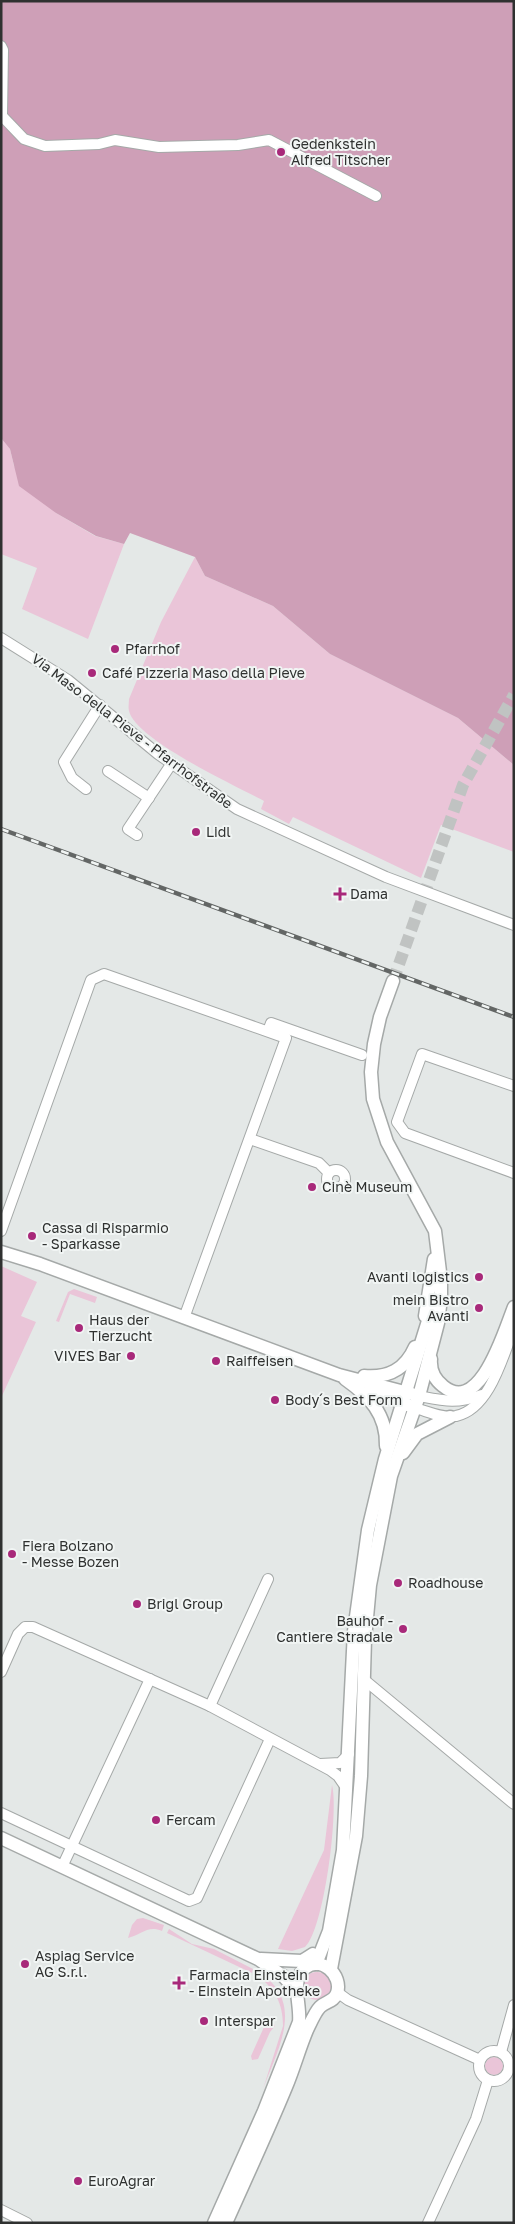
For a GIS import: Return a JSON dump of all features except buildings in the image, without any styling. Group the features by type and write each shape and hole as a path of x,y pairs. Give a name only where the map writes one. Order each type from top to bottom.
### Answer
{"main road":[{"path":"393,982 380,1017 374,1044 371,1072 373,1099 387,1142 431,1221 437,1238 441,1280 438,1323 431,1359 434,1375 447,1389 464,1391 473,1388 482,1378 514,1307"},
{"path":"214,2223 264,2111 299,2022 298,1976 311,1965 329,1931 343,1850 354,1631 359,1584 368,1530 385,1459 431,1313 433,1242 425,1213"},
{"path":"1,1252 417,1402"},
{"path":"339,1375 384,1376 398,1369 408,1360 423,1324 434,1259"},
{"path":"226,2223 282,2095 308,2029 320,2007 331,2002 337,1992 337,1980 331,1969 356,1836 361,1776 363,1682 370,1586 392,1472 417,1402 438,1323"},
{"path":"339,1375 371,1399 382,1418 386,1441 385,1459"},
{"path":"392,1472 417,1434 450,1417"},
{"path":"1,1838 258,1959 283,1976 308,2004 320,2007"},
{"path":"258,1959 288,1962 302,1961 310,1957 317,1950 335,1901"},
{"path":"258,1959 288,1966 311,1965 331,1969"},
{"path":"258,1959 287,1990 292,2003 294,2014 290,2045"}],"street":[{"path":"1,46 3,50 2,116 24,139 45,146 99,144 115,140 159,147 238,145 269,140 376,196"},
{"name":"Via Maso della Pieve - Pfarrhofstraße","path":"1,638 68,680 172,763 237,809 305,842 416,889 514,925"},
{"path":"86,789 72,778 64,762 100,705"},
{"path":"137,835 128,829 172,763"},
{"path":"108,771 148,798"},
{"path":"1,1231 92,980 104,974 286,1038 184,1318"},
{"path":"268,1031 271,1023 362,1055"},
{"path":"514,1086 422,1054 397,1122 405,1133 514,1173"},
{"path":"250,1139 319,1163 329,1173"},
{"path":"417,1402 450,1417 464,1414 492,1386 514,1328"},
{"path":"417,1402 463,1402 486,1394"},
{"path":"210,1706 268,1579"},
{"path":"1,1672 18,1634 25,1627 32,1627 210,1706 319,1764 338,1776 347,1790"},
{"path":"62,1867 150,1679"},
{"path":"363,1682 367,1682 514,1804"},
{"path":"1,1813 189,1901 197,1898 270,1738"},
{"path":"319,1764 340,1763 349,1754"},
{"path":"337,1992 348,2000 480,2060"},
{"path":"501,2052 514,2005"},
{"path":"492,2051 501,2052 507,2057 509,2064 508,2072 504,2078 496,2081 488,2080 479,2069 480,2060 485,2054 492,2051"},
{"path":"428,2223 476,2119 488,2080"},
{"path":"1,2210 28,2223"}],"shaded area":[{"path":"1,1 514,1 514,765 458,718 330,654 273,606 205,576 195,557 130,533 124,544 96,536 56,513 19,486 10,449 1,438"},
{"path":"1,438 10,449 14,466 56,513 95,536 124,544 88,639 22,609 37,568 1,554"},
{"path":"195,557 205,576 273,606 330,654 458,718 514,765 514,852 441,825 421,878 293,817 289,824 261,809 264,801 211,774 167,748 136,723 129,711 129,699 161,622"},
{"path":"1,1266 37,1282 21,1316 36,1322 1,1398"},
{"path":"74,1289 97,1297 95,1303 70,1294 59,1322 56,1321 68,1292"},
{"path":"332,1785 334,1799 332,1843 324,1895 318,1918 312,1936 305,1947 292,1951 278,1949 324,1850"},
{"path":"143,1918 164,1925 162,1931 152,1929 128,1938 132,1925 137,1919"},
{"path":"169,1929 192,1944 214,1949 253,1969 252,1973 167,1933"},
{"path":"259,1972 273,1984 282,1998 285,2012 281,2042 263,2089 283,2026 283,2018 277,1997 257,1975"},
{"path":"317,1972 327,1976 331,1986 327,1996 317,2000 307,1996 303,1986 307,1976"},
{"path":"273,2021 275,2026 270,2032 258,2059 252,2060 251,2056 264,2027"},
{"path":"494,2057 500,2060 503,2066 500,2072 494,2075 488,2072 485,2066 488,2060"}],"tunnel":[{"path":"393,981 463,785 514,695"}],"railway":[{"path":"1,829 514,1017"}],"place":[{"name":"Gedenkstein Alfred Titscher","path":"281,152"},
{"name":"Pfarrhof","path":"115,649"},
{"name":"Café Pizzeria Maso della Pieve","path":"92,673"},
{"name":"Lidl","path":"196,832"},
{"name":"Dama","path":"340,894"},
{"name":"Cinè Museum","path":"312,1187"},
{"name":"Cassa di Risparmio - Sparkasse","path":"32,1236"},
{"name":"Avanti logistics","path":"479,1277"},
{"name":"mein Bistro Avanti","path":"479,1308"},
{"name":"Haus der Tierzucht","path":"79,1328"},
{"name":"VIVES Bar","path":"131,1356"},
{"name":"Raiffeisen","path":"216,1361"},
{"name":"Body´s Best Form","path":"275,1400"},
{"name":"Fiera Bolzano - Messe Bozen","path":"12,1554"},
{"name":"Roadhouse","path":"398,1583"},
{"name":"Brigl Group","path":"137,1604"},
{"name":"Bauhof - Cantiere Stradale","path":"403,1629"},
{"name":"Fercam","path":"156,1820"},
{"name":"Aspiag Service AG S.r.l.","path":"25,1964"},
{"name":"Farmacia Einstein - Einstein Apotheke","path":"179,1983"},
{"name":"Interspar","path":"204,2021"},
{"name":"EuroAgrar","path":"78,2181"}]}
